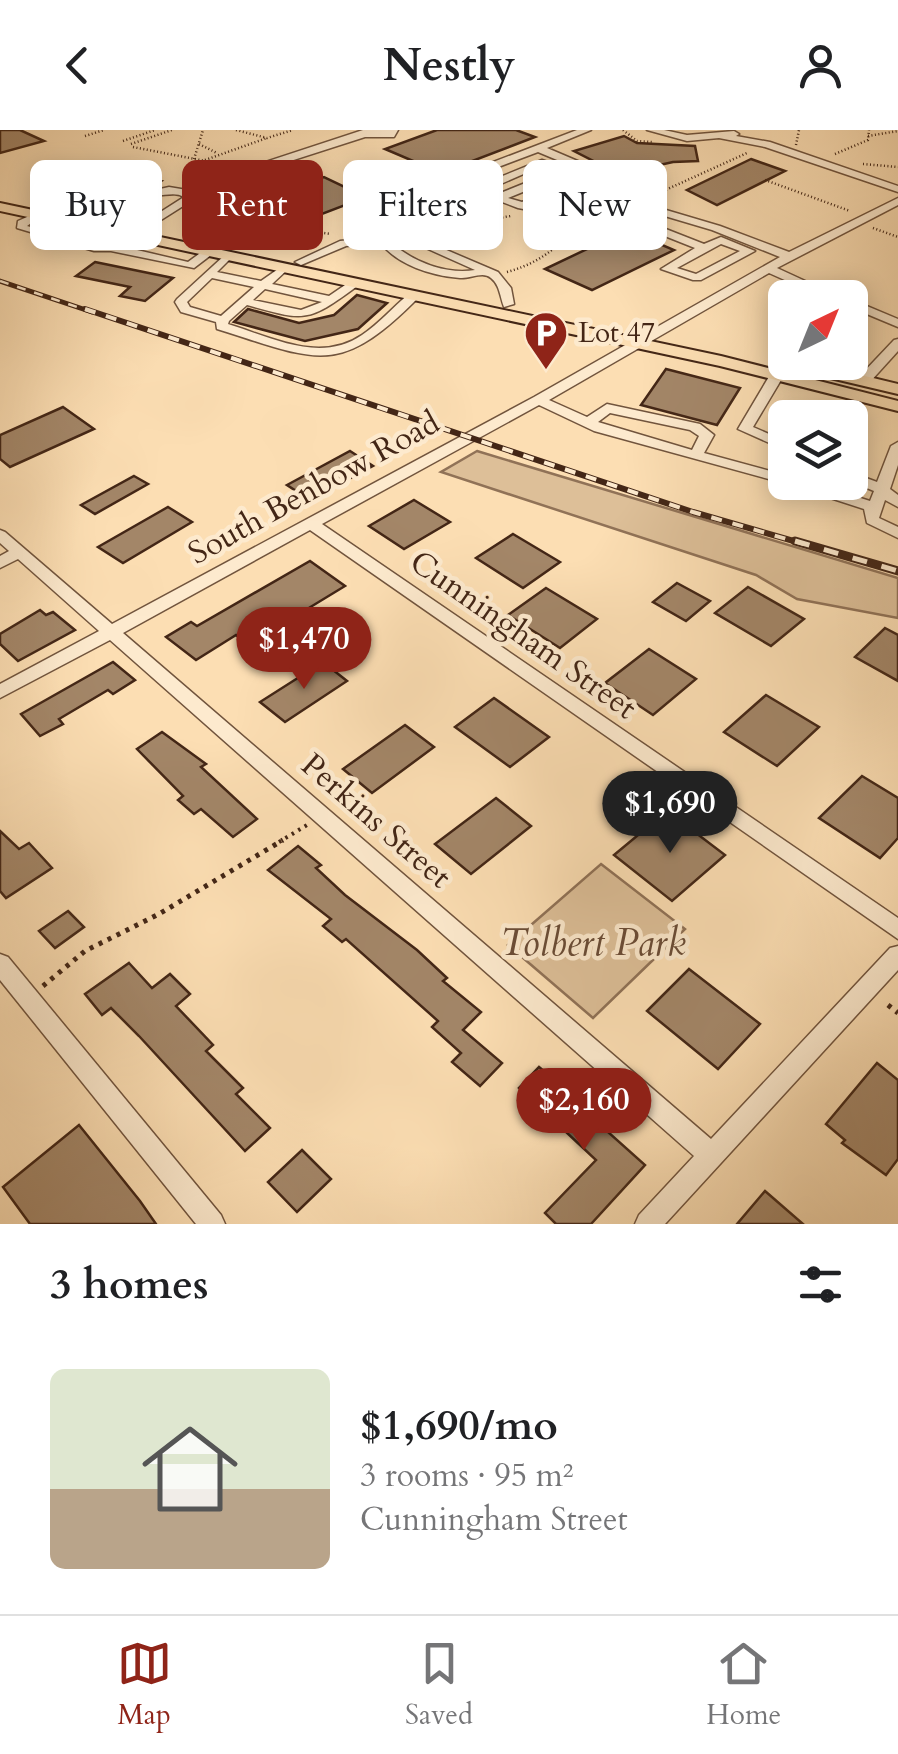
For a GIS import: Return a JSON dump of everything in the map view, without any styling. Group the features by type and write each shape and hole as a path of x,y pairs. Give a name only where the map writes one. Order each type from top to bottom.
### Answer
{"main road":[{"path":"0,195 30,203"},
{"path":"0,208 30,215"},
{"path":"162,239 283,270 768,373"},
{"path":"216,252 301,262 768,359"},
{"path":"283,270 298,267 380,278"},
{"path":"797,380 898,406"},
{"path":"864,380 898,389"}],"street":[{"path":"307,143 341,130"},
{"path":"282,160 367,132 384,138 394,134 393,130"},
{"path":"503,161 586,130"},
{"path":"651,130 686,138 723,137 767,144 898,189"},
{"path":"723,137 742,130 767,144"},
{"path":"538,148 566,160"},
{"path":"503,201 523,211"},
{"name":"South Benbow Road","path":"0,692 539,400 767,268 898,201"},
{"path":"518,211 523,209"},
{"path":"667,215 790,256"},
{"path":"667,218 671,216"},
{"path":"667,234 704,248 721,240 749,251 697,278 668,270 704,248"},
{"path":"301,262 343,245"},
{"path":"123,250 190,266 216,252"},
{"path":"392,250 445,271 467,275 491,272"},
{"path":"439,250 491,272 505,288 508,304"},
{"path":"216,252 210,274 181,302 185,309 223,320"},
{"path":"767,268 795,280"},
{"path":"283,270 223,320 221,326 303,354 362,342 413,298"},
{"path":"210,274 332,300"},
{"path":"244,302 308,316 322,311 352,285"},
{"path":"868,310 898,323"},
{"path":"868,376 898,343"},
{"path":"768,439 744,429 775,380"},
{"path":"539,400 588,424 768,475"},
{"path":"588,424 607,408 695,428 707,435 696,455"},
{"path":"898,446 880,488 872,520 898,533"},
{"path":"868,483 898,503"},
{"path":"852,500 874,511"},
{"name":"Cunningham Street","path":"311,524 898,930"},
{"name":"Perkins Street","path":"0,536 710,1154"},
{"path":"0,564 19,552"},
{"path":"648,1224 898,955"},
{"path":"0,964 212,1224"}],"path":[{"path":"85,136 104,130"},
{"path":"141,149 153,130"},
{"path":"123,141 153,130"},
{"path":"172,130 132,146 202,160 293,130"},
{"path":"194,159 203,130"},
{"path":"236,130 266,138"},
{"path":"624,130 623,134 637,141 664,143"},
{"path":"794,148 799,130"},
{"path":"868,136 869,130"},
{"path":"830,155 868,136 898,131"},
{"path":"199,144 219,155"},
{"path":"667,190 756,149 738,148"},
{"path":"765,180 852,212 836,220"},
{"path":"503,214 518,211"},
{"path":"868,226 898,237"},
{"path":"491,272 522,269 552,250"},
{"path":"28,999 84,951 159,914 322,813"},
{"path":"888,1005 898,1013"}],"green space":[{"path":"477,451 898,578 898,618 797,599 756,575 441,472"},
{"name":"Tolbert Park","path":"601,864 685,929 593,1018 508,945"}],"building":[{"path":"0,130 20,130 44,141 0,153"},
{"path":"437,130 516,130 535,137 475,160 411,160 385,149"},
{"path":"624,136 637,143 695,146 698,161 592,160 574,151"},
{"path":"751,159 785,171 717,205 687,190"},
{"path":"323,177 343,186 343,206 323,213"},
{"path":"585,250 674,250 592,290 545,269"},
{"path":"95,262 173,278 145,301 120,296 130,287 76,276"},
{"path":"357,295 387,303 358,329 305,341 234,322 248,309 299,323 334,315"},
{"path":"666,369 740,388 717,425 641,405"},
{"path":"63,407 94,429 10,467 0,459 0,435"},
{"path":"350,451 373,466 310,500 287,485"},
{"path":"134,476 148,484 95,514 81,505"},
{"path":"414,500 450,522 404,549 369,526"},
{"path":"168,507 192,522 123,563 98,547"},
{"path":"513,534 560,562 523,588 476,558"},
{"path":"310,561 345,586 248,645 236,635 196,660 166,637 191,622 197,626"},
{"path":"677,583 710,601 686,621 653,602"},
{"path":"748,587 804,619 771,646 715,613"},
{"path":"546,588 597,619 560,648 508,615"},
{"path":"40,610 46,615 53,612 75,630 18,661 0,644 0,634"},
{"path":"885,628 898,635 898,681 855,657"},
{"path":"649,649 696,679 653,715 605,683"},
{"path":"113,662 135,680 113,694 108,690 59,719 63,724 40,736 21,714"},
{"path":"323,662 347,681 285,722 260,702"},
{"path":"766,695 819,727 777,766 724,732"},
{"path":"494,698 549,737 510,767 455,727"},
{"path":"405,725 434,747 372,793 343,769"},
{"path":"162,732 206,764 201,767 257,819 233,837 201,809 194,814 178,800 183,796 137,749"},
{"path":"862,776 898,798 898,838 880,858 819,818"},
{"path":"496,798 531,826 471,874 435,844"},
{"path":"667,811 725,855 672,901 614,855"},
{"path":"0,831 19,849 29,843 52,868 6,898 0,891"},
{"path":"298,846 321,865 316,868 345,895 417,950 447,978 443,981 481,1012 463,1030 502,1063 480,1086 452,1062 461,1053 432,1027 438,1021 346,939 342,942 323,926 331,919 268,870"},
{"path":"68,911 84,927 55,948 39,931"},
{"path":"129,963 152,988 170,974 190,994 176,1006 213,1045 206,1051 243,1088 236,1094 270,1128 245,1151 111,1008 102,1015 85,994"},
{"path":"689,969 760,1024 718,1069 647,1011"},
{"path":"877,1063 898,1080 898,1159 886,1175 842,1143 845,1140 826,1124"},
{"path":"539,1067 603,1120 599,1124 645,1165 591,1224 556,1224 545,1213 596,1160 519,1088"},
{"path":"79,1125 156,1224 30,1224 3,1187"},
{"path":"302,1150 331,1179 297,1212 268,1182"},
{"path":"765,1191 803,1224 737,1224"}],"railway":[{"path":"0,281 92,312"},
{"path":"85,309 693,512 804,544"},
{"path":"795,541 898,571"}],"place":[{"name":"Lot 47","path":"546,371"}]}
